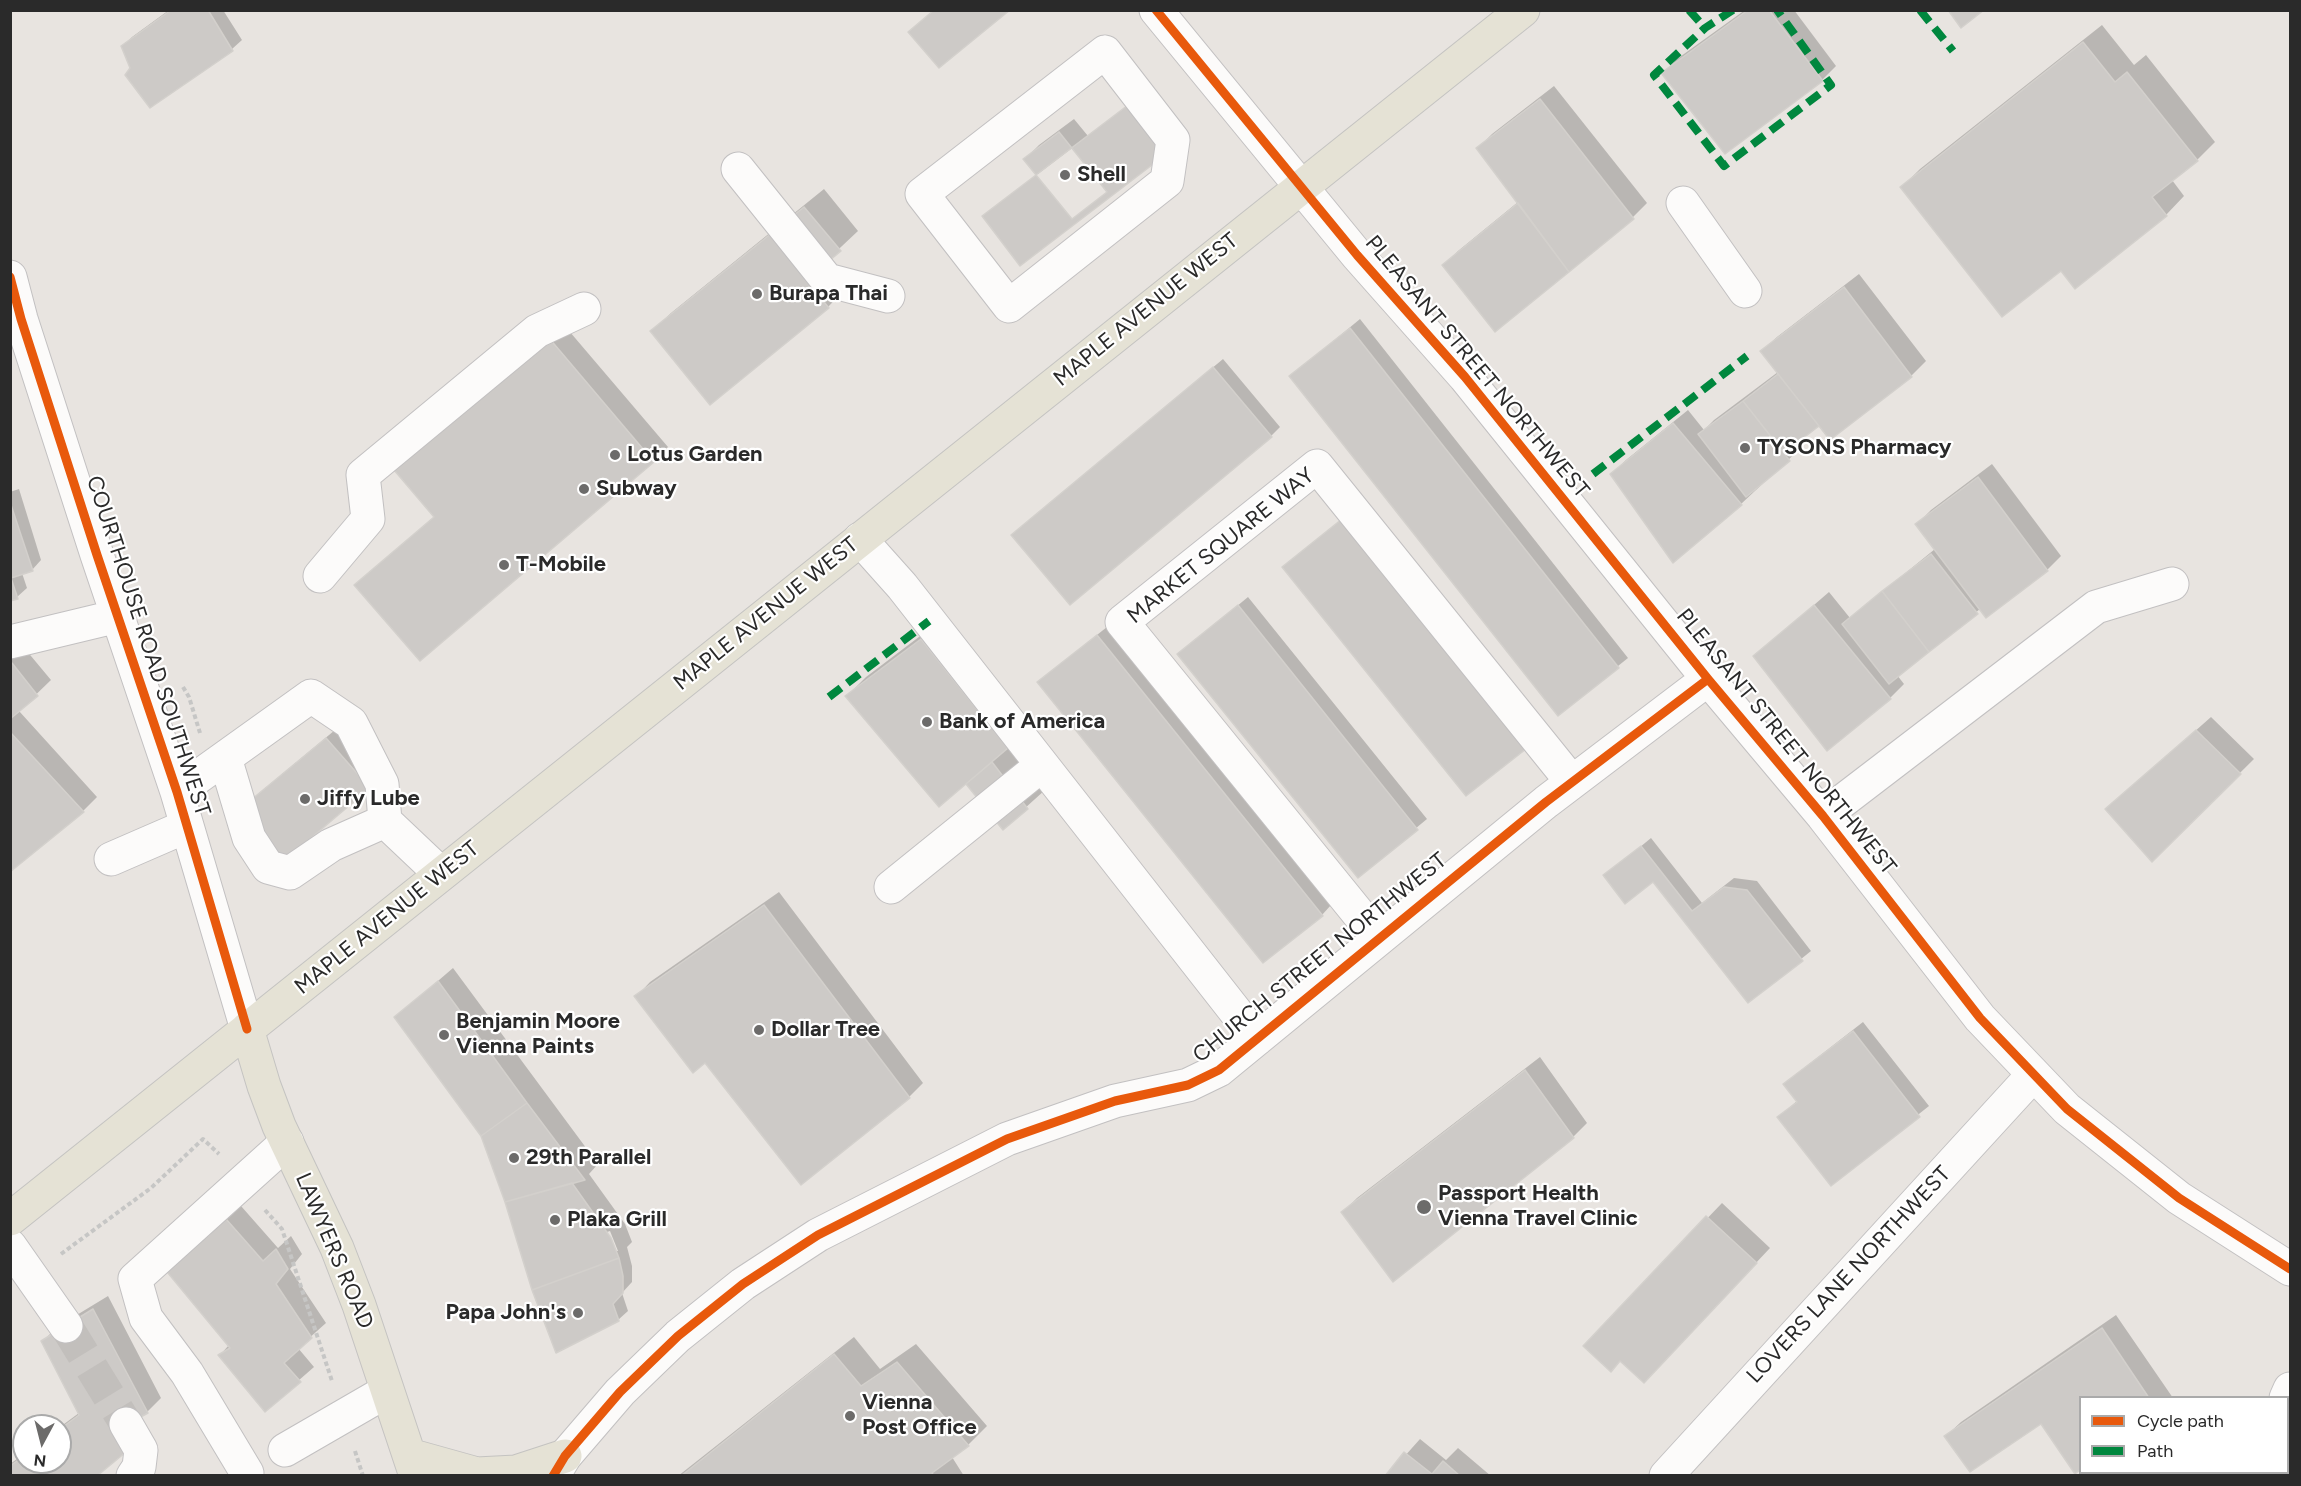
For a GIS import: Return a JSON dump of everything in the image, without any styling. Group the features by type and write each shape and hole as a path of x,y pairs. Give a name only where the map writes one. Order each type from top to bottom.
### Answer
{"main road":[{"name":"MAPLE AVENUE WEST","path":"10,1219 1523,10"},
{"name":"LAWYERS ROAD","path":"248,1029 264,1086 287,1142 337,1248 359,1305 412,1465"},
{"path":"412,1465 477,1474 559,1466"}],"street":[{"name":"PLEASANT STREET NORTHWEST","path":"1156,10 1357,255 1465,377 1708,679 1823,816 1980,1018 2067,1109 2179,1198 2290,1269"},
{"path":"1105,52 1173,140 1167,181 1009,306 922,194 1105,52"},
{"path":"738,170 827,280 888,296"},
{"path":"1683,203 1745,291"},
{"name":"COURTHOUSE ROAD SOUTHWEST","path":"10,277 21,319 177,792 248,1029"},
{"path":"320,576 368,519 363,475 537,331 584,309"},
{"name":"MARKET SQUARE WAY","path":"1379,939 1122,622 1317,466 1572,782"},
{"path":"860,539 902,586 1257,1038"},
{"path":"1823,816 2096,607 2172,584"},
{"path":"10,642 118,616"},
{"name":"CHURCH STREET NORTHWEST","path":"559,1466 620,1392 678,1336 743,1284 818,1235 1007,1139 1114,1101 1188,1085 1219,1070 1546,802 1708,679"},
{"path":"177,792 310,696 351,723 382,784 385,821 441,874"},
{"path":"225,758 249,838 268,867 290,873 331,845 385,821"},
{"path":"891,887 1042,765"},
{"path":"111,859 187,826"},
{"name":"LOVERS LANE NORTHWEST","path":"1666,1476 2033,1076"},
{"path":"247,1473 187,1373 146,1318 135,1279 287,1142"},
{"path":"10,1246 66,1326"},
{"path":"285,1450 387,1392"},
{"path":"126,1424 141,1450 139,1467 133,1476"}],"path":[{"path":"33,1279 68,1247 151,1188 202,1139 227,1162 282,1229 363,1476"}],"building":[{"path":"171,10 208,10 233,51 150,108 125,75 130,68 121,46"},
{"path":"934,10 1010,10 939,68 908,32"},
{"path":"1748,10 1769,10 1823,81 1725,154 1661,73"},
{"path":"1948,10 1984,10 1961,28"},
{"path":"2083,42 2115,82 2127,72 2198,161 2152,197 2167,216 2075,289 2061,271 2002,317 1900,187"},
{"path":"1540,99 1634,219 1569,272 1476,148"},
{"path":"1132,102 1169,152 1020,266 982,216"},
{"name":"Shell","path":"1059,132 1107,192 1072,219 1023,159"},
{"path":"1518,203 1569,272 1495,332 1442,265"},
{"name":"Burapa Thai","path":"804,207 841,251 806,280 829,308 710,405 650,331"},
{"path":"1844,287 1912,377 1830,440 1760,351"},
{"path":"1350,328 1619,668 1558,716 1289,376"},
{"path":"549,338 654,462 420,661 354,585 434,517 394,470"},
{"path":"1213,367 1272,437 1070,605 1011,535"},
{"path":"1778,374 1819,426 1784,453 1743,401"},
{"path":"1743,401 1790,461 1746,497 1698,434"},
{"path":"1673,423 1742,505 1673,563 1610,474"},
{"path":"1978,477 2048,571 1986,618 1915,524"},
{"path":"10,502 33,571 11,578 18,599 10,601"},
{"path":"1342,519 1526,749 1466,796 1282,567"},
{"path":"1931,554 1978,614 1929,652 1882,591"},
{"path":"1882,591 1929,652 1889,684 1842,624"},
{"path":"1238,605 1418,830 1358,878 1177,654"},
{"path":"1814,605 1891,699 1827,751 1753,656"},
{"path":"1097,635 1323,916 1263,963 1037,682"},
{"name":"Bank of America","path":"921,639 1008,748 939,807 845,696"},
{"path":"12,663 38,696 10,719 10,664"},
{"path":"2196,730 2241,774 2152,862 2105,809"},
{"path":"10,732 84,812 10,872"},
{"name":"Jiffy Lube","path":"326,738 370,788 284,861 240,809"},
{"name":"Bank of America","path":"992,762 1028,809 1003,830 966,784"},
{"path":"1641,846 1692,911 1724,887 1747,890 1803,961 1748,1003 1653,882 1625,904 1603,875"},
{"name":"Dollar Tree","path":"764,905 910,1098 801,1185 705,1063 693,1073 634,996"},
{"path":"438,981 527,1103 481,1136 394,1017"},
{"path":"1853,1031 1920,1117 1831,1186 1777,1117 1797,1102 1783,1084"},
{"path":"1525,1070 1574,1138 1393,1282 1341,1212"},
{"path":"527,1103 585,1180 505,1202 481,1136"},
{"name":"Plaka Grill","path":"572,1183 611,1238 619,1258 532,1290 505,1202"},
{"path":"189,1215 208,1236 226,1219 263,1261 276,1249 288,1269 276,1284 312,1338 284,1363 301,1382 265,1412 218,1355 230,1348 163,1267"},
{"path":"1706,1216 1757,1263 1644,1383 1620,1361 1611,1372 1583,1346"},
{"name":"Papa John's","path":"619,1258 623,1276 623,1293 613,1304 619,1321 556,1353 532,1290"},
{"path":"93,1309 148,1413 113,1432 126,1452 97,1476 10,1476 12,1465 12,1474 72,1474 72,1420 79,1415 41,1341"},
{"path":"2102,1328 2148,1396 2079,1396 2079,1471 2075,1474 2041,1424 1970,1472 1944,1436"},
{"name":"Vienna Post Office","path":"834,1354 861,1386 897,1362 969,1446 932,1473 934,1476 681,1476"},
{"path":"1404,1452 1432,1474 1443,1461 1460,1476 1385,1476"}],"tunnel":[{"path":"66,1326 126,1424"}],"marked path":[{"path":"1689,10 1705,28"},
{"path":"1733,10 1705,28 1654,75 1724,166 1831,85 1777,10"},
{"path":"1920,10 1953,51"},
{"path":"1593,474 1747,356"},
{"path":"829,697 929,621"}],"cycle path":[{"path":"1156,10 1357,255 1465,377 1708,679 1823,816 1980,1018 2067,1109 2179,1198 2290,1269"},
{"path":"10,277 21,319 97,555 177,792 247,1029"},
{"path":"553,1476 565,1456 620,1392 678,1336 743,1284 818,1235 1007,1139 1115,1101 1188,1085 1219,1070 1546,802 1708,679"}],"place":[{"name":"Shell","path":"1065,175"},
{"name":"Burapa Thai","path":"757,294"},
{"name":"TYSONS Pharmacy","path":"1745,448"},
{"name":"Lotus Garden","path":"615,455"},
{"name":"Subway","path":"584,489"},
{"name":"T-Mobile","path":"504,565"},
{"name":"Bank of America","path":"927,722"},
{"name":"Jiffy Lube","path":"305,799"},
{"name":"Dollar Tree","path":"759,1030"},
{"name":"Benjamin Moore Vienna Paints","path":"444,1035"},
{"name":"29th Parallel","path":"514,1158"},
{"name":"Passport Health Vienna Travel Clinic","path":"1424,1207"},
{"name":"Plaka Grill","path":"555,1220"},
{"name":"Papa John's","path":"578,1313"},
{"name":"Vienna Post Office","path":"850,1416"}]}
